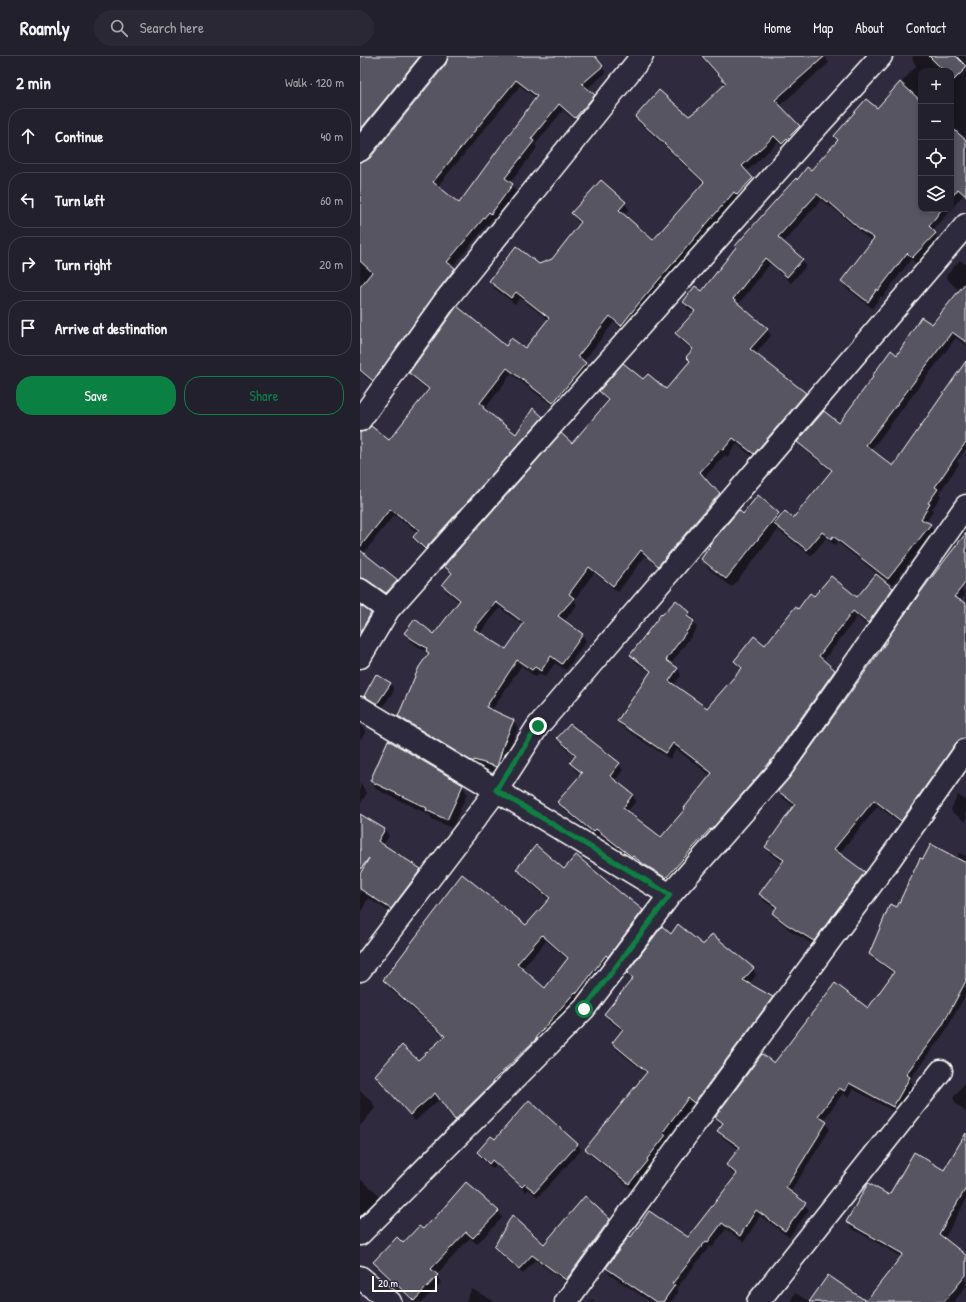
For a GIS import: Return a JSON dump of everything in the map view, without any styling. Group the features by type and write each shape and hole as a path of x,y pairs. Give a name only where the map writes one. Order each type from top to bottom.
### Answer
{"street":[{"path":"360,150 436,56"},
{"path":"360,420 445,301 642,56"},
{"path":"360,657 388,610 881,56"},
{"path":"360,970 496,790 538,726 966,225"},
{"path":"360,1234 584,1009 670,895 780,770 966,506"},
{"path":"360,590 388,610"},
{"path":"360,708 670,895"},
{"path":"566,1302 687,1134 890,859 966,750"},
{"path":"758,1302 941,1071"},
{"path":"360,1277 390,1302"}],"building":[{"path":"360,56 420,56 360,130"},
{"path":"448,56 595,56 603,66 582,84 595,95 575,118 559,104 531,139 534,141 505,178 513,184 491,214 489,212 447,262 455,268 373,381 360,370 360,287 372,272 360,261 360,162 370,158 446,64","holes":["516,80 537,96 459,203 433,182"]},
{"path":"702,56 825,56 775,100 800,126 782,144 774,136 742,166 753,178 737,195 734,192 621,326 610,316 578,356 586,363 553,403 507,368 480,403 484,406 483,408 516,434 533,408 543,417 425,549 413,537 419,530 390,509 360,547 360,432 366,431 371,426 389,440 429,389 409,373 457,306 506,346 511,338 525,348 549,318 516,292 511,298 489,281 516,246 539,264 552,259 581,222 571,213 601,180 626,202 619,210 653,240 704,182 635,117 659,90 689,116 701,107 726,83"},
{"path":"929,56 956,56 966,66 966,68 954,80 954,68 941,68"},
{"path":"900,82 918,98 918,212 940,212 929,226 936,233 912,258 907,253 868,302 841,281 874,238 861,230 828,201 827,202 817,194 778,237 803,259 787,277 765,258 733,299 768,329 750,349 806,393 754,454 733,438 700,472 720,493 658,566 641,550 613,586 589,567 569,594 574,598 558,616 583,634 562,664 551,656 541,671 535,667 532,670 517,660 486,707 514,720 504,743 497,767 474,760 473,762 398,716 419,667 429,653 426,651 427,648 404,633 415,619 434,634 460,600 442,585 452,573 444,566 561,433 572,443 609,400 599,391 623,363 643,379 648,374 666,389 690,361 686,357 693,349 675,333 695,311 683,302 695,286 702,291 736,247 735,246 776,200 796,178 797,180 807,167 811,170 838,140 834,136 866,99 877,108","holes":["496,602 524,623 506,649 474,629"]},
{"path":"954,130 966,140 966,196 958,189 954,194"},
{"path":"966,282 966,342 952,332 866,445 893,466 966,361 966,442 935,487 938,489 928,503 930,504 921,519 931,524 888,579 833,536 831,539 822,532 807,550 774,524 785,511 793,518 832,470 797,442 824,411 839,423 891,350 897,355 921,317 932,324"},
{"path":"758,495 779,513 726,579 701,559 710,546 709,545 739,510 743,514"},
{"path":"966,533 966,582 954,597 966,603 966,738 960,739 956,743 901,821 874,800 834,849 865,872 814,941 786,924 772,913 777,907 759,894 784,860 765,847 795,804 778,791 790,777 928,582"},
{"path":"360,550 398,580 386,593 367,580 360,578"},
{"path":"876,574 893,588 868,623 853,611 819,656 835,670 770,762 711,830 710,829 666,878 633,856 632,857 596,829 593,832 557,802 582,773 570,763 576,755 557,738 570,724 620,763 610,776 633,794 623,808 661,837 685,809 684,808 712,773 673,743 666,753 617,721 651,671 630,655 661,614 662,615 676,600 690,612 687,616 694,621 666,660 678,668 669,681 707,708 742,668 734,661 754,636 765,645 795,607 798,609 810,593 814,596 831,576 857,597"},
{"path":"360,605 371,613 360,633"},
{"path":"376,674 391,683 377,704 364,696"},
{"path":"388,740 463,785 447,820 426,810 427,808 370,781"},
{"path":"360,814 385,829 378,841 421,869 391,909 360,889 360,874 369,858 360,870"},
{"path":"931,844 966,863 966,981 942,1026 906,1074 910,1077 893,1107 849,1083 845,1091 839,1088 818,1116 827,1122 786,1188 806,1203 785,1231 756,1210 740,1236 722,1223 708,1242 706,1241 672,1284 675,1285 663,1302 656,1302 606,1268 629,1236 631,1237 649,1211 688,1237 737,1174 726,1165 740,1147 717,1131 723,1123 715,1117 762,1054 774,1063 835,983 868,1008 894,972 869,954 890,904 897,907 920,858 923,859"},
{"path":"536,845 564,869 576,855 643,910 608,957 606,955 577,993 575,992 536,1037 537,1038 455,1120 435,1093 410,1115 375,1075 402,1045 418,1060 445,1036 383,980 462,874 526,925 550,898 516,869","holes":["542,935 568,958 545,988 517,964"]},
{"path":"678,924 702,944 704,944 712,934 754,968 743,980 773,997 694,1103 688,1098 663,1132 666,1135 647,1159 648,1161 629,1184 585,1149 647,1072 612,1043 623,1029 604,1014 633,978 627,973 662,926 671,934"},
{"path":"529,1100 578,1144 535,1192 525,1184 522,1187 492,1160 489,1164 477,1152 491,1136 495,1139"},
{"path":"966,1133 966,1188 939,1234 966,1255 966,1275 944,1302 809,1302 828,1275 866,1301 903,1254 846,1222 868,1183 889,1195 914,1152 944,1170"},
{"path":"466,1182 499,1211 473,1238 466,1232 431,1269 438,1275 414,1301 373,1262 397,1237 403,1243 419,1226 423,1229 432,1219 433,1220"},
{"path":"585,1196 610,1219 566,1280 532,1255 519,1269 494,1247 512,1215 544,1244"}],"route":[{"path":"538,726 496,790 670,895 584,1009"}]}
